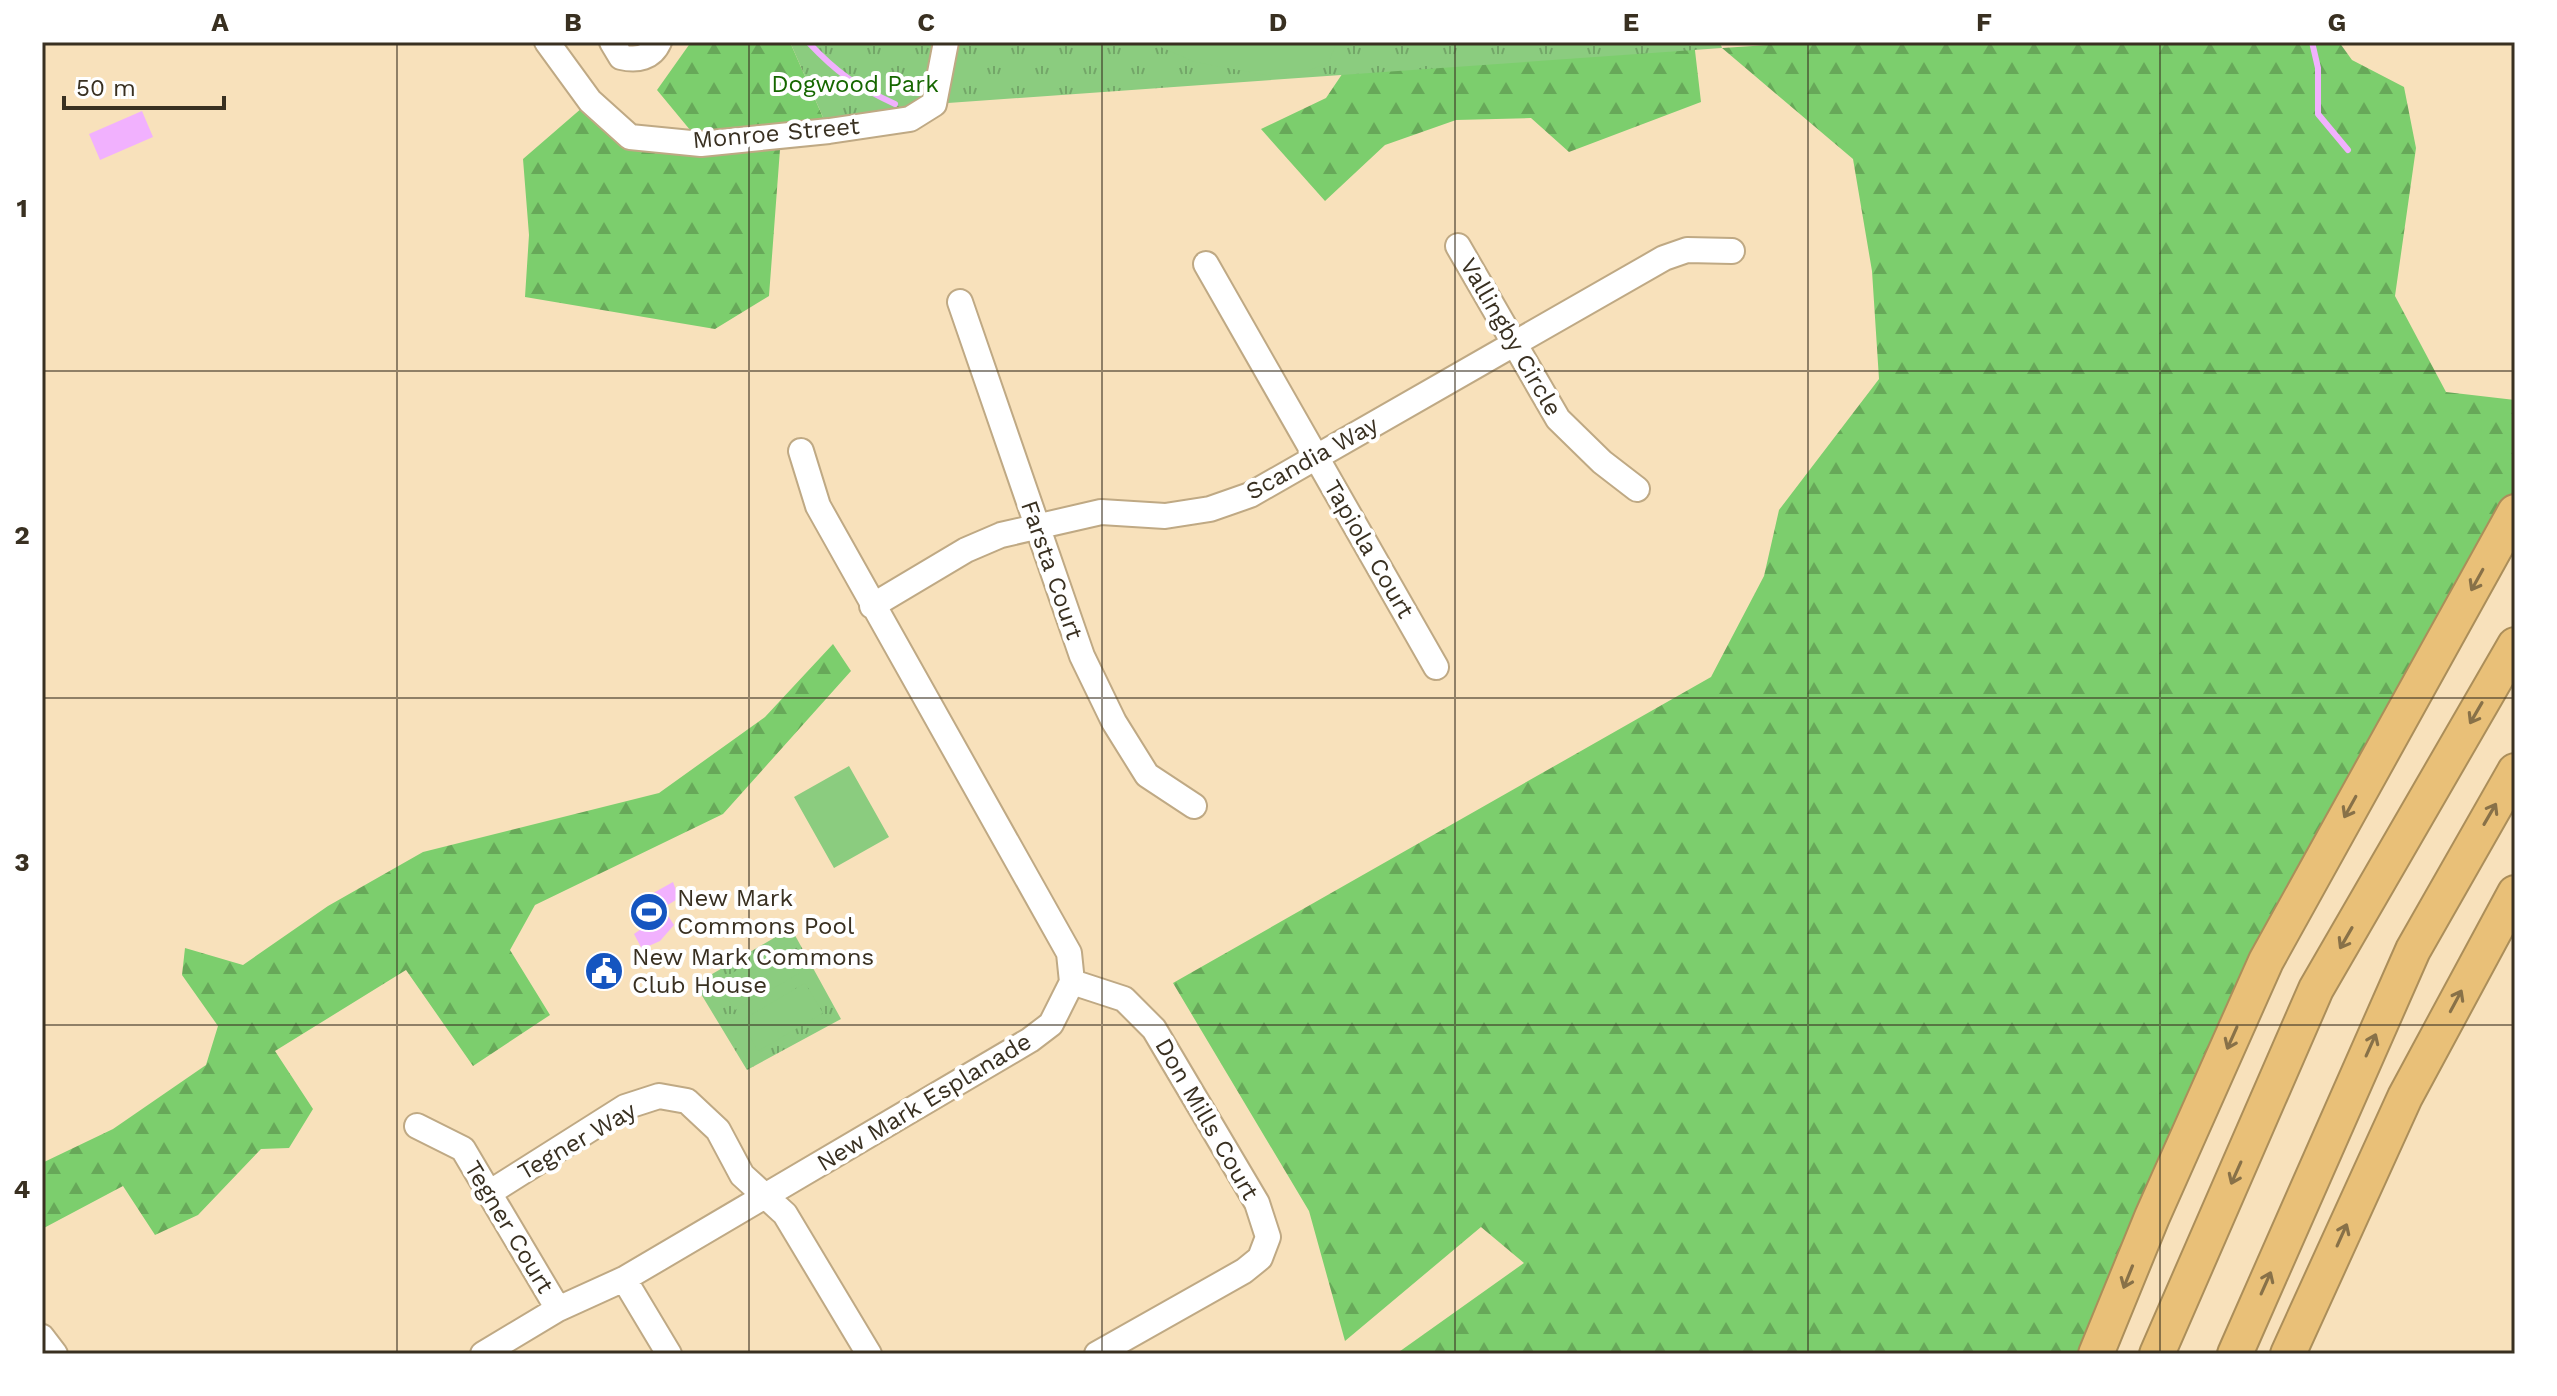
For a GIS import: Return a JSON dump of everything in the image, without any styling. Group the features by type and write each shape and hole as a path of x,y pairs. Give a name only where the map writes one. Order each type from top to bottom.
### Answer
{"highway":[{"path":"2096,1354 2152,1217 2266,961 2515,512"},
{"path":"2157,1354 2316,989 2515,645"},
{"path":"2235,1354 2413,950 2515,771"},
{"path":"2295,1346 2405,1097 2515,893"}],"street":[{"name":"Monroe Street","path":"547,42 590,101 630,137 701,144 910,119 934,104 946,42"},
{"path":"612,42 621,57 632,59 645,57 659,42"},
{"name":"Vallingby Circle","path":"1458,246 1558,419 1602,462 1637,489"},
{"name":"Scandia Way","path":"872,606 966,550 1001,535 1101,512 1165,516 1210,509 1250,495 1664,258 1687,250 1732,251"},
{"name":"Tapiola Court","path":"1206,264 1436,667"},
{"name":"Farsta Court","path":"960,302 1082,656 1114,722 1147,775 1194,806"},
{"path":"801,451 818,506 1069,953 1072,982"},
{"name":"New Mark Esplanade","path":"483,1354 558,1309 624,1279 1030,1040 1051,1024 1072,982"},
{"name":"Don Mills Court","path":"1072,982 1124,999 1154,1029 1257,1203 1268,1237 1260,1258 1244,1271 1097,1354"},
{"name":"Tegner Way","path":"489,1193 625,1107 659,1096 687,1101 718,1130 742,1175 785,1214 869,1354"},
{"name":"Tegner Court","path":"417,1126 463,1149 558,1309"},
{"path":"624,1279 669,1354"}],"green space":[{"path":"691,42 790,42 829,131 781,136 769,296 715,329 525,297 529,235 523,159 590,101 630,137 700,142 657,90"},
{"name":"Dogwood Park","path":"790,42 1720,42 1722,48 934,104 829,131"},
{"path":"1149,42 1337,42 1328,63 1302,73 1271,76 1195,62"},
{"path":"1694,42 1701,102 1569,152 1531,118 1456,120 1385,145 1325,201 1261,129 1326,98 1361,46"},
{"path":"1817,42 2339,42 2352,60 2404,87 2416,148 2395,296 2446,392 2515,400 2515,512 2381,751 2096,1354 1396,1354 1524,1263 1481,1227 1345,1341 1309,1211 1173,983 1711,677 1764,576 1779,510 1879,379 1872,271 1853,159 1722,48"},
{"path":"833,644 851,671 723,814 535,905 510,950 550,1015 473,1066 406,970 275,1051 313,1109 289,1148 261,1149 198,1215 155,1235 123,1186 42,1229 42,1163 113,1129 206,1065 218,1026 182,975 185,948 243,965 328,906 423,852 659,793 765,717"},
{"path":"849,766 889,837 834,868 794,797"},
{"path":"791,928 841,1019 747,1070 695,984"},
{"path":"783,943 800,973 735,1010 717,982"},
{"path":"805,983 823,1013 758,1051 741,1021"}],"shaded area":[{"path":"142,111 153,137 100,160 89,134"},
{"name":"New Mark Commons Pool","path":"673,882 679,898 663,908 674,925 660,941 642,949 634,934 647,925 643,916 637,919 630,906"}],"waterway":[{"path":"808,42 848,78 895,104"},
{"path":"2312,42 2318,68 2318,114 2348,150"}],"place":[{"name":"New Mark Commons Pool","path":"649,912"},
{"name":"New Mark Commons Club House","path":"604,971"}]}
